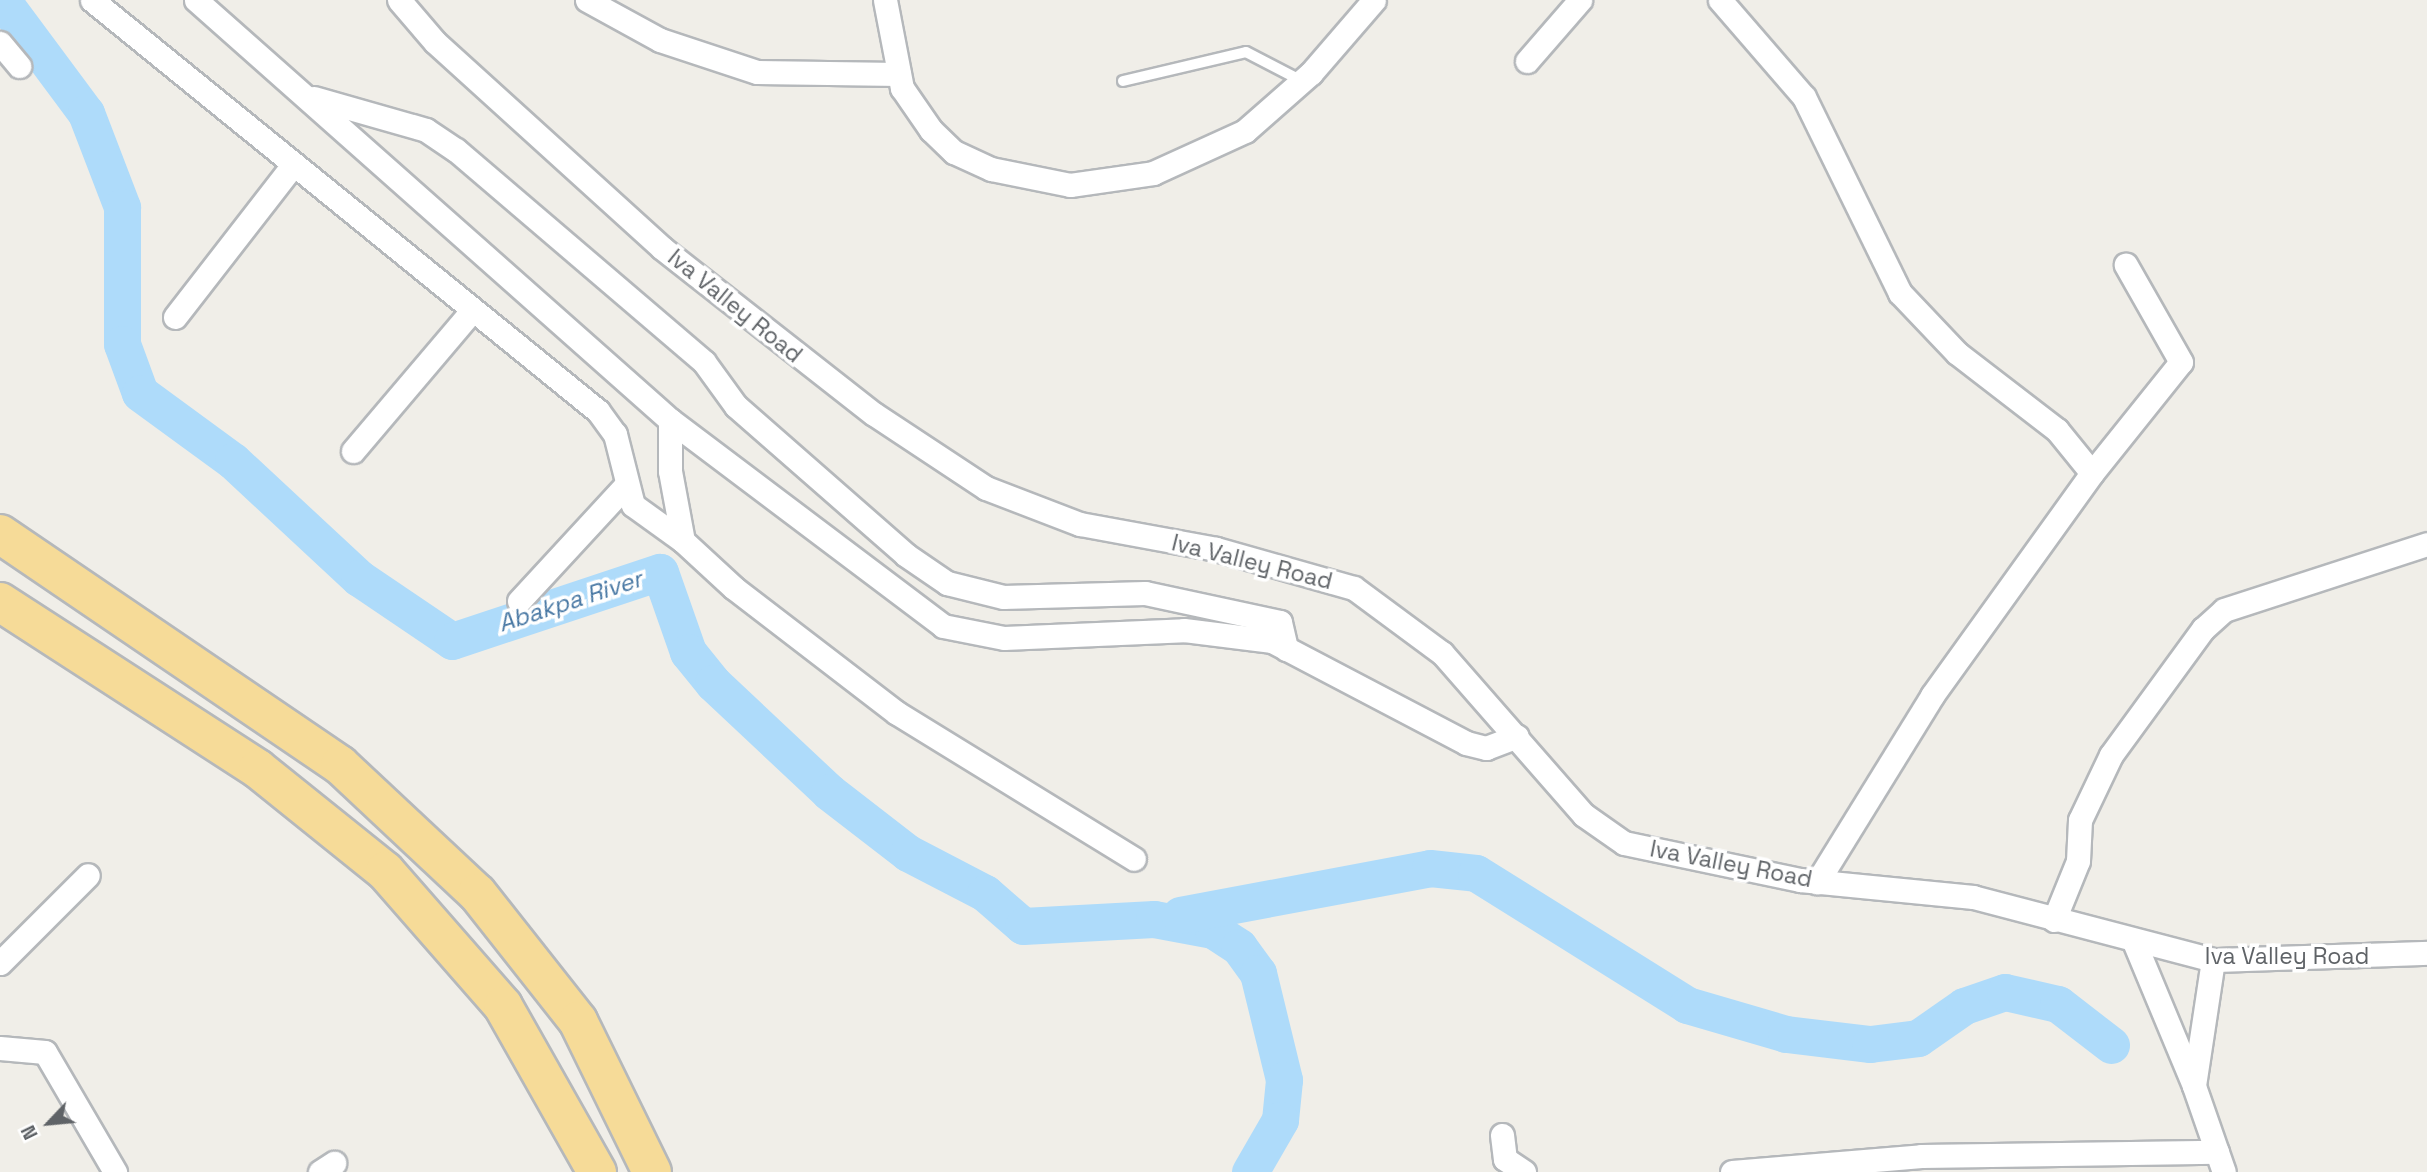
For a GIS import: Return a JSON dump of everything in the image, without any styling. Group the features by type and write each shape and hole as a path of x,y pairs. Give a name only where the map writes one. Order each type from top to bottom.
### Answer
{"highway":[{"path":"0,534 340,765 477,892 578,1021 652,1172"},
{"path":"0,602 258,769 385,872 503,1006 597,1172"}],"street":[{"path":"92,0 470,313 598,411 615,434 633,505 683,541 734,589 897,713 1134,859"},
{"path":"196,0 670,420 943,626 1004,638 1184,630 1286,649 1466,743 1486,748 1517,736"},
{"name":"Iva Valley Road","path":"398,0 435,42 662,248 874,414 964,474 1080,524 1216,549 1354,588 1442,653 1584,815 1624,843 1816,881 1973,897 2136,944 2213,960 2427,953"},
{"path":"587,0 660,40 757,72 898,74"},
{"path":"885,0 898,74 917,113 954,152 1020,180 1070,186 1153,173 1245,131 1302,81 1374,0"},
{"path":"1527,61 1580,0"},
{"path":"1720,0 1804,97 1900,293 1957,353 2057,430 2092,473"},
{"path":"0,43 19,66"},
{"path":"307,96 426,130 456,150 704,362 736,406 906,555 947,583 1003,597 1145,593 1280,622 1286,649"},
{"path":"175,317 292,166"},
{"path":"1816,881 1933,696 2092,473 2180,362 2126,264"},
{"path":"352,451 470,313"},
{"path":"670,420 670,471 683,541"},
{"path":"519,601 626,485"},
{"path":"2054,920 2078,861 2080,820 2111,755 2203,629 2224,610 2427,544"},
{"path":"0,963 88,875"},
{"path":"1732,1172 1921,1156 2220,1162 2194,1086 2136,944"},
{"path":"2194,1086 2213,960"},
{"path":"0,1048 45,1052 115,1172"},
{"path":"1502,1135 1505,1158 1524,1172"}],"lane":[{"path":"1123,81 1246,52 1302,81"}],"waterway":[{"name":"Abakpa River","path":"2,0 86,113 122,207 122,344 140,393 233,461 359,578 452,641 660,572 688,652 713,683 829,792 908,853 985,893 1023,926 1154,919 1213,930 1239,947 1258,973 1284,1080 1280,1120 1250,1172"},
{"path":"1180,915 1430,868 1476,873 1687,1005 1786,1034 1870,1044 1918,1038 1964,1006 2005,992 2058,1004 2111,1045"}]}
